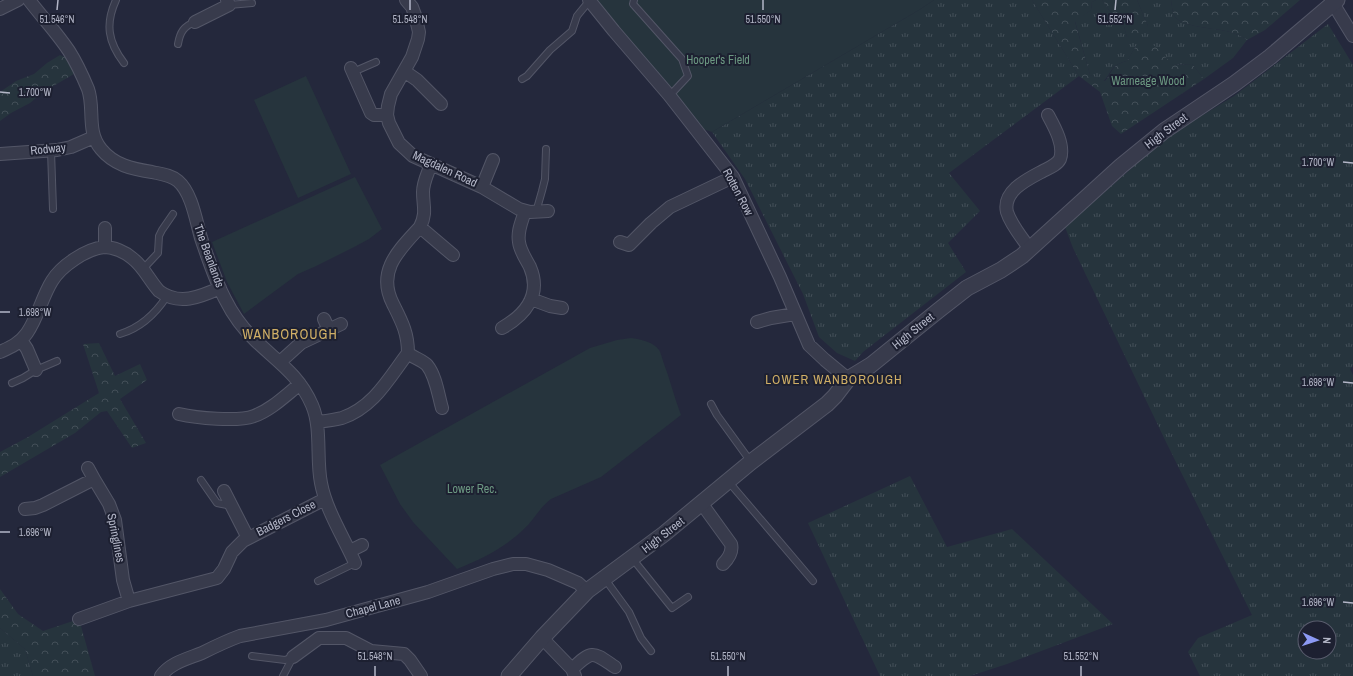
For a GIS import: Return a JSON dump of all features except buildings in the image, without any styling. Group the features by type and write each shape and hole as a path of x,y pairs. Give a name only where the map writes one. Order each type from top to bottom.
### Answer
{"street":[{"path":"0,9 18,0"},
{"name":"The Beanlands","path":"29,0 66,46 73,58 89,93 94,137 102,150 124,167 172,177 178,181 191,205 201,237 228,305 240,323 257,342 295,377 312,404 317,422 320,478 325,499 355,562"},
{"path":"352,70 371,113 374,115 387,115 391,94 417,46 419,32 415,15 412,7 406,0"},
{"name":"Rotten Row","path":"589,0 614,32 669,95 733,177 780,277 809,345 848,379"},
{"path":"1334,1 1353,36"},
{"name":"High Street","path":"509,676 542,638 587,591 702,504 728,481 827,404 848,379 871,365 967,288 1017,260 1121,166 1164,131 1234,84 1270,57 1334,1"},
{"path":"195,22 228,2"},
{"path":"404,71 417,80 440,104"},
{"name":"Magdalen Road","path":"387,115 392,131 402,147 413,156 482,186 511,205 536,211"},
{"path":"1030,249 1010,219 1007,212 1007,207 1009,197 1016,188 1032,176 1053,166 1059,160 1061,150 1058,133 1048,115"},
{"name":"Rodway","path":"0,154 51,151 71,147 94,137"},
{"path":"482,186 494,160"},
{"path":"317,422 340,418 355,412 369,402 385,386 408,353 407,334 390,298 387,280 392,261 420,227 422,222 425,211 423,194 424,186 431,164"},
{"path":"620,242 629,245 670,207 733,177"},
{"path":"502,328 521,315 531,299 533,291 533,278 519,241 519,230 536,211"},
{"path":"420,227 453,255"},
{"path":"101,248 105,228"},
{"path":"0,352 10,348 21,340 35,320 54,276 66,264 101,248 120,250 129,255 144,269 155,287 162,294 175,299 188,300 220,288"},
{"path":"531,299 550,306 562,308"},
{"path":"757,322 795,314"},
{"path":"280,362 301,343 327,324 341,324"},
{"path":"21,340 27,349 36,370"},
{"path":"408,353 426,365 430,370 442,408"},
{"path":"179,414 201,418 250,418 271,407 300,384"},
{"name":"Springlines","path":"88,468 115,520 124,584 129,601"},
{"path":"25,509 43,505 94,479"},
{"name":"Badgers Close","path":"224,491 248,538"},
{"name":"Badgers Close","path":"129,601 216,578 222,573 234,549 248,538 325,499"},
{"path":"702,504 731,544 732,547 730,556 723,564"},
{"path":"350,551 362,545"},
{"name":"Chapel Lane","path":"161,676 169,668 181,661 240,636 326,620 428,592 493,569 512,564 526,564 548,570 578,583 587,591"},
{"path":"79,619 129,601"},
{"path":"293,657 319,638 346,638 371,651 404,654 421,676"},
{"path":"542,638 574,672 585,657 591,654 597,655 615,667"}],"lane":[{"path":"116,0 109,22 109,32 117,54 124,62"},
{"path":"522,79 527,76 550,50 572,31 577,16 589,0"},
{"path":"634,0 633,4 682,59 688,76 674,92 669,95"},
{"path":"228,2 252,3"},
{"path":"178,44 181,32 184,28 195,22"},
{"path":"352,70 376,62"},
{"path":"536,211 544,179 546,149"},
{"path":"51,151 53,209"},
{"path":"144,269 158,253 159,236 174,214"},
{"path":"120,334 130,331 143,322 162,304 167,296"},
{"path":"12,383 57,361"},
{"path":"711,404 717,415 752,462"},
{"path":"201,480 217,503 231,504"},
{"path":"728,481 813,581"},
{"path":"632,558 672,608 688,597"},
{"path":"318,581 355,562"},
{"path":"604,578 630,612 641,638 651,651"},
{"path":"252,656 285,660 293,657"},
{"path":"283,676 293,657"}],"green space":[{"name":"Hooper's Field","path":"589,0 934,0 712,132 694,126"},
{"path":"934,0 1032,0 1079,76 949,173 980,211 948,243 966,272 863,352 855,361 837,353 819,337 803,294 745,179 712,132"},
{"name":"Warneage Wood","path":"1032,0 1096,0 1092,2 1091,10 1075,22 1090,75 1105,81 1115,66 1127,61 1136,46 1146,43 1155,46 1173,65 1192,64 1204,79 1121,134 1112,126 1100,92 1079,76"},
{"path":"1102,0 1109,10 1123,23 1127,37 1148,26 1137,0 1171,0 1174,14 1176,18 1181,21 1194,26 1230,32 1247,40 1233,58 1204,79 1192,64 1173,65 1136,46 1127,61 1115,66 1104,81 1090,75 1075,21 1091,10 1092,2"},
{"path":"1102,0 1137,0 1148,26 1145,31 1127,37 1123,23 1109,10"},
{"path":"1171,0 1300,0 1265,30 1247,40 1230,32 1194,26 1181,21 1176,18 1174,14"},
{"path":"1328,24 1353,65 1353,366 1350,369 1353,375 1353,676 1200,676 1188,652 1198,638 1252,615 1166,442 1073,248 1065,227 1167,137 1234,96"},
{"path":"60,55 67,58 74,74 43,92 30,103 11,113 0,121 0,92 16,81 34,74 47,63"},
{"path":"306,76 351,174 298,198 254,100"},
{"path":"355,177 382,229 369,239 356,246 298,274 244,314 227,282 212,242"},
{"name":"Lower Rec.","path":"631,338 650,343 659,350 681,415 601,477 551,499 528,525 500,548 457,569 413,522 400,504 380,465 590,348 617,340"},
{"path":"99,343 115,376 140,364 147,380 120,399 146,443 132,448 107,411 101,412 75,433 0,477 0,452 28,437 99,393 83,344"},
{"path":"910,476 947,547 1012,529 1113,624 1007,664 970,676 880,676 808,523"},
{"path":"0,589 18,614 43,631 79,619 95,676 33,676 25,649 0,628"},
{"path":"0,628 25,649 33,676 0,676"}],"district":[{"name":"WANBOROUGH","path":"290,334"},
{"name":"LOWER WANBOROUGH","path":"834,379"}]}
